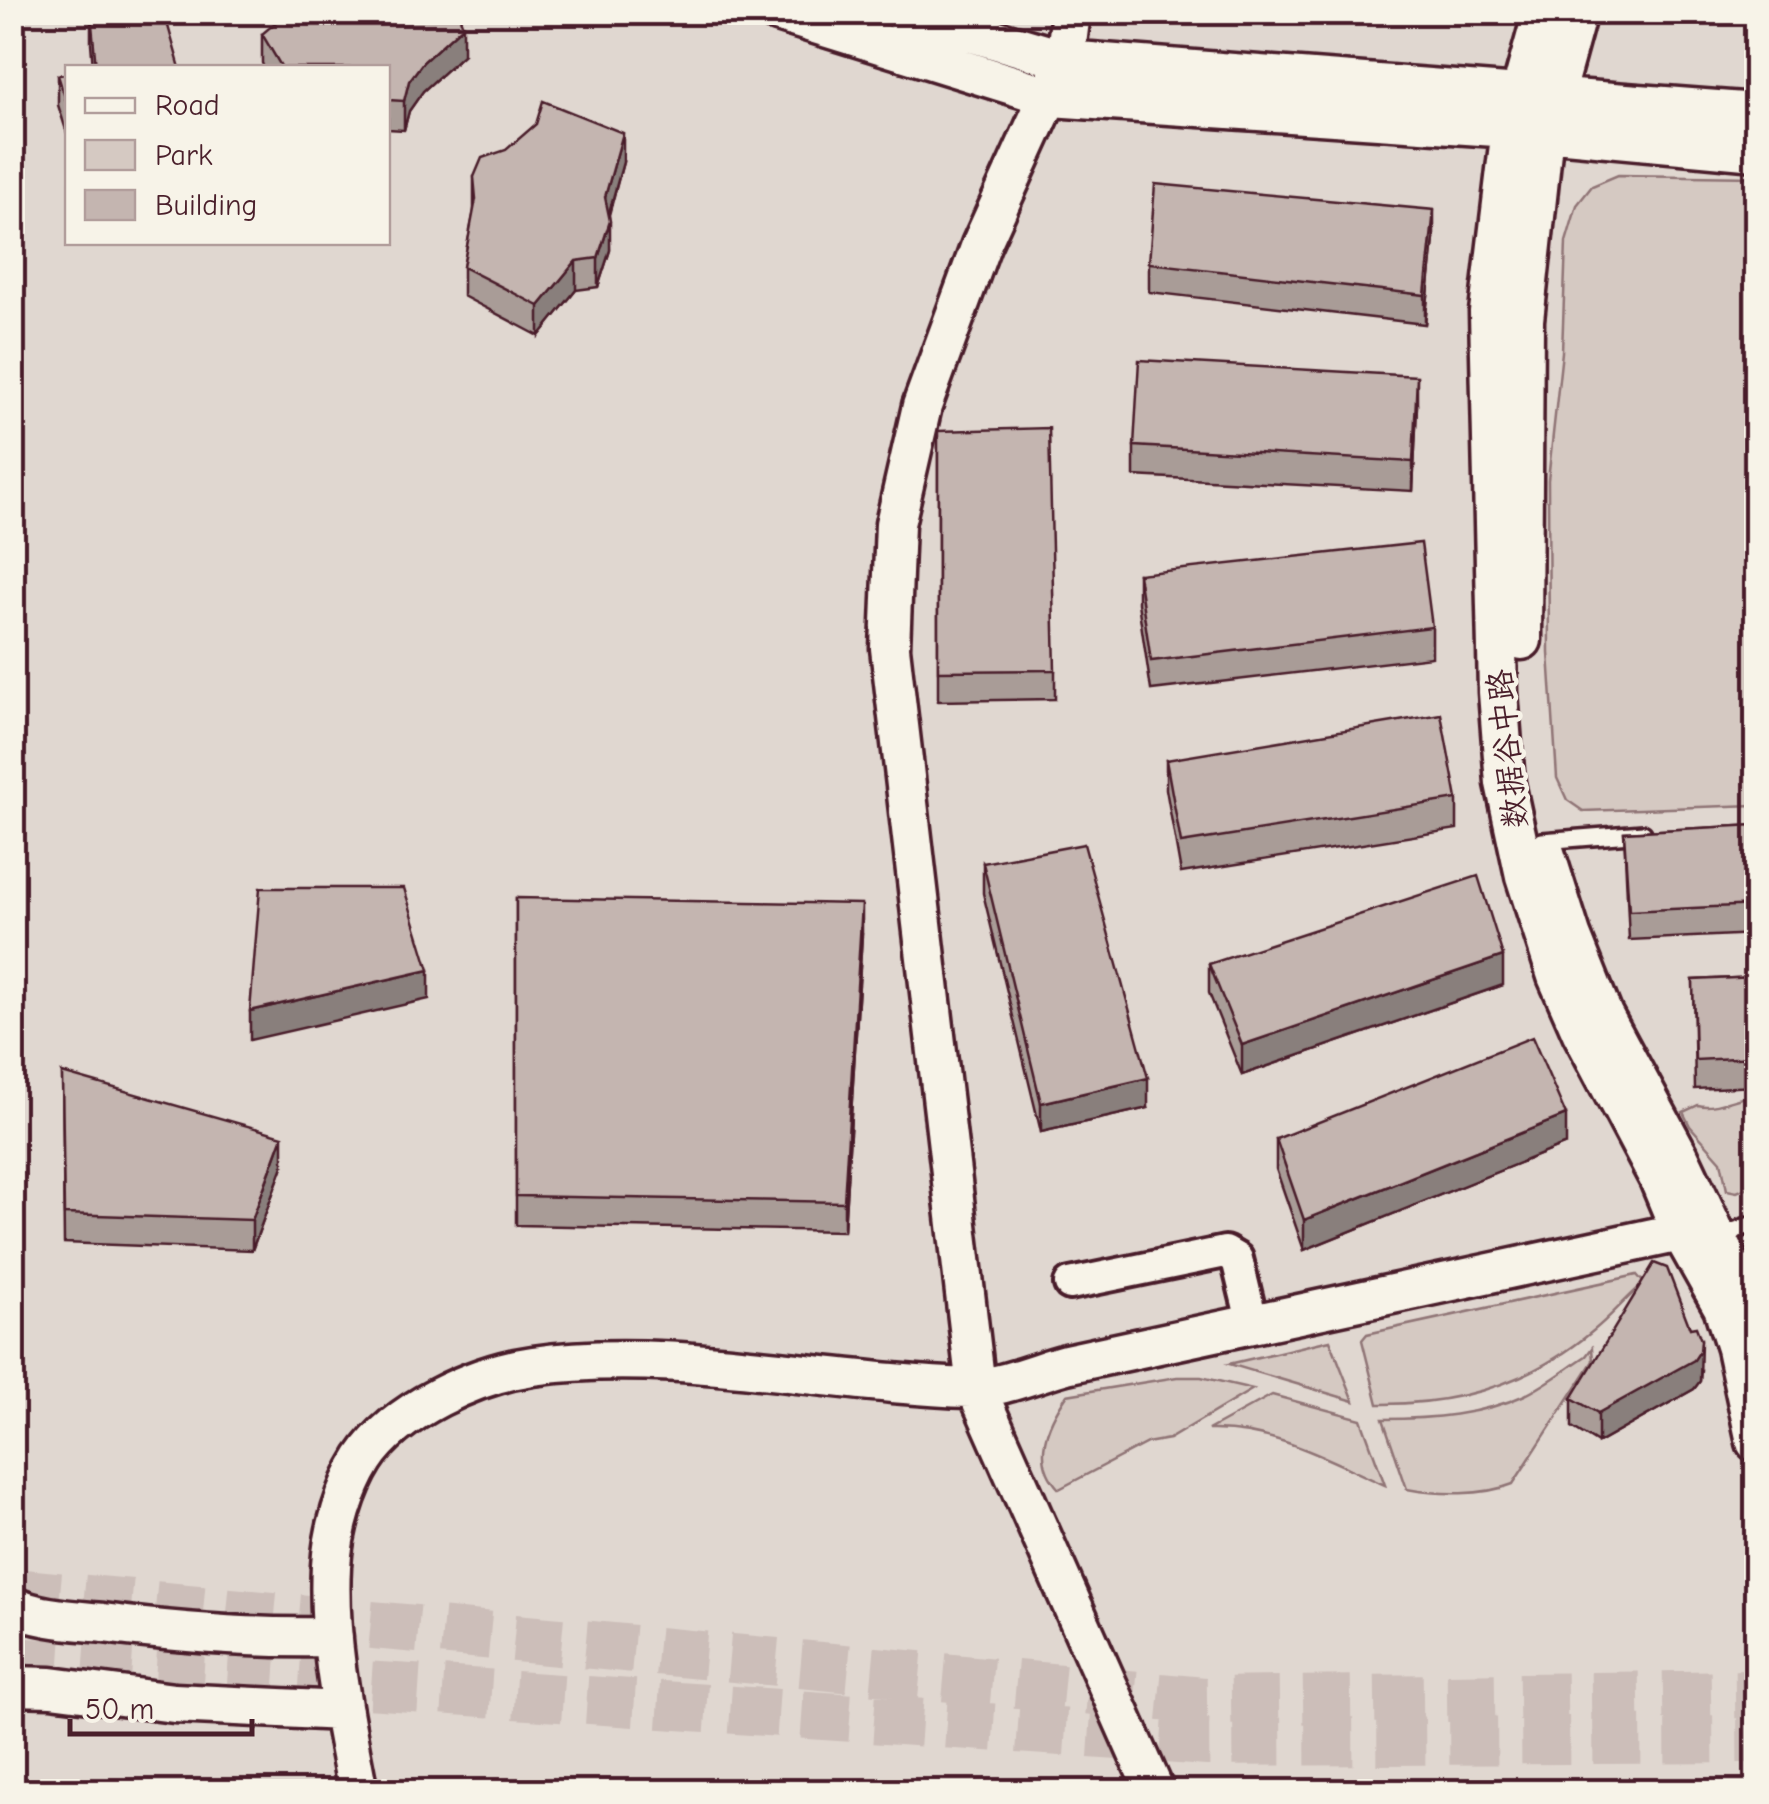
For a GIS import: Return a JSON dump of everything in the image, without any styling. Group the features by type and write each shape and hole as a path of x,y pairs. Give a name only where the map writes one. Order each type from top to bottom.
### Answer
{"street":[{"path":"777,12 1051,97 1533,113 1756,113"},
{"path":"902,12 1066,60 1533,113 1756,150"},
{"path":"1071,12 1066,60 981,246 922,406 895,524 890,648 976,1388 1155,1792"},
{"name":"数据谷中路","path":"1543,12 1533,113 1524,320 1522,668 1530,784 1542,841 1570,934 1603,1015 1679,1156 1756,1329"},
{"name":"数据谷中路","path":"1577,12 1533,113 1489,312 1498,692 1505,782 1524,876 1557,976 1582,1033 1659,1180 1716,1242 1723,1308 1736,1348 1756,1442"},
{"path":"358,1792 332,1638 331,1564 341,1510 365,1458 404,1416 470,1383 531,1366 634,1360 976,1388 1066,1364 1253,1324 1716,1242"},
{"path":"1070,1284 1224,1252 1237,1259 1253,1324"},
{"path":"12,1606 44,1616 174,1632 258,1639 332,1638"},
{"path":"12,1686 51,1686 174,1703 343,1711"}],"lane":[{"path":"1542,841 1667,834"},
{"path":"1716,1242 1756,1223"}],"shaded area":[{"path":"12,13 1756,13 1756,1791 13,1791"}],"green space":[{"path":"1618,175 1756,177 1756,805 1583,811 1567,800 1557,778 1549,653 1548,480 1562,352 1566,242 1577,205 1592,186"},
{"path":"1756,1096 1756,1184 1737,1192 1727,1190 1721,1161 1690,1126 1683,1112 1698,1105 1712,1106"},
{"path":"1637,1275 1644,1283 1593,1331 1519,1377 1465,1395 1378,1404 1362,1340 1367,1334"},
{"path":"1330,1340 1354,1401 1229,1364"},
{"path":"1592,1348 1593,1361 1513,1484 1461,1493 1407,1489 1383,1419 1455,1414 1508,1402 1548,1382"},
{"path":"1177,1377 1201,1377 1253,1389 1169,1439 1147,1443 1059,1489 1046,1466 1045,1442 1067,1395"},
{"path":"1272,1395 1361,1419 1385,1485 1277,1440 1208,1430"}],"building":[{"path":"164,12 179,65 96,65 91,13"},
{"path":"288,12 458,12 463,26 423,62 409,81 404,101 390,100 390,65 280,65 262,34"},
{"path":"65,74 65,97 58,75"},
{"path":"543,101 623,133 605,197 610,221 598,258 576,261 539,306 463,267 476,199 474,177 482,158 506,150 536,124"},
{"path":"12,146 21,169 12,172"},
{"path":"1155,184 1434,210 1425,295 1149,263"},
{"path":"1139,360 1417,376 1413,462 1134,446"},
{"path":"1049,428 1055,670 938,671 938,431"},
{"path":"1421,543 1432,627 1151,661 1138,574"},
{"path":"1441,714 1457,799 1181,843 1166,760"},
{"path":"1756,825 1756,905 1629,911 1624,832"},
{"path":"1084,844 1148,1078 1041,1103 983,863"},
{"path":"1478,876 1503,956 1242,1045 1209,964"},
{"path":"260,888 404,888 429,970 250,1011"},
{"path":"516,898 862,904 844,1202 516,1196"},
{"path":"1756,977 1756,1057 1695,1060 1693,980"},
{"path":"1532,1037 1566,1115 1304,1220 1276,1139"},
{"path":"62,1073 283,1136 252,1220 64,1214"},
{"path":"1654,1263 1667,1268 1690,1328 1696,1327 1700,1351 1694,1360 1598,1413 1572,1398"}],"tunnel":[{"path":"12,1592 1204,1701 1756,1694"},
{"path":"12,1661 1208,1742 1756,1739"}]}
